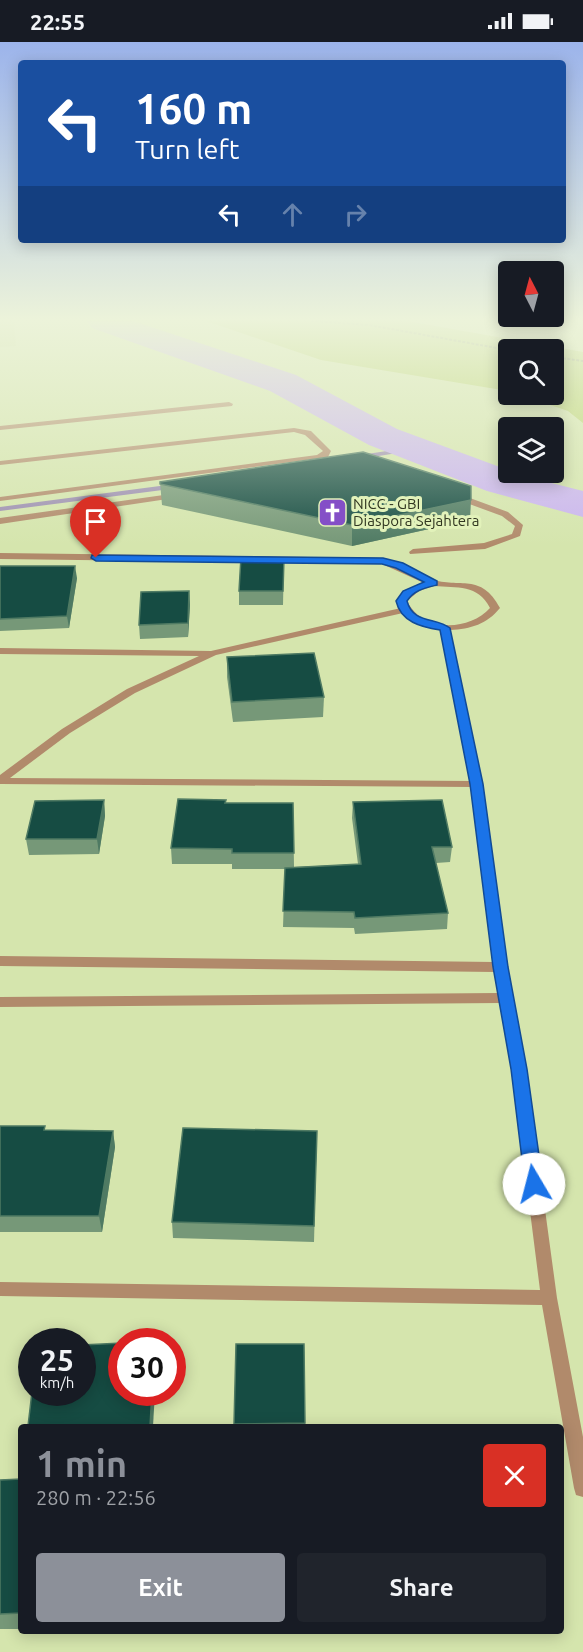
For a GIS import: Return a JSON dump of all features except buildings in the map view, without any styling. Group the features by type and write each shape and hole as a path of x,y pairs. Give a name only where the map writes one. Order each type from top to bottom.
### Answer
{"street":[{"path":"0,428 229,404"},
{"path":"0,464 294,430 308,433 327,451 322,456 307,459 0,499"},
{"path":"413,552 498,544 516,536 519,531 517,522 509,516 444,492"},
{"path":"0,521 183,494"},
{"path":"0,556 383,561 400,566 434,583"},
{"path":"434,583 469,586 492,599 495,608 490,617 479,624 445,628 412,618 404,610 402,601 407,593 418,587 434,583"},
{"path":"0,781 66,731 131,691 213,653 404,610"},
{"path":"445,628 477,784 500,967 519,1069 549,1298 583,1488"},
{"path":"0,651 213,653"},
{"path":"0,781 477,784"},
{"path":"0,961 500,967"},
{"path":"0,1002 505,998"},
{"path":"0,1289 549,1298"}],"shaded area":[{"path":"564,396 583,396 583,423 568,411 550,405 564,405"}],"waterway":[{"path":"307,396 383,437 502,482 583,504"},
{"path":"360,457 414,449"},
{"path":"0,509 175,486"}],"place":[{"name":"NICC - GBI Diaspora Sejahtera","path":"332,512"}],"route":[{"path":"96,558 383,561 400,566 434,583 418,587 407,593 402,601 404,610 412,618 445,628 477,784 500,967 519,1069 534,1184"}]}
